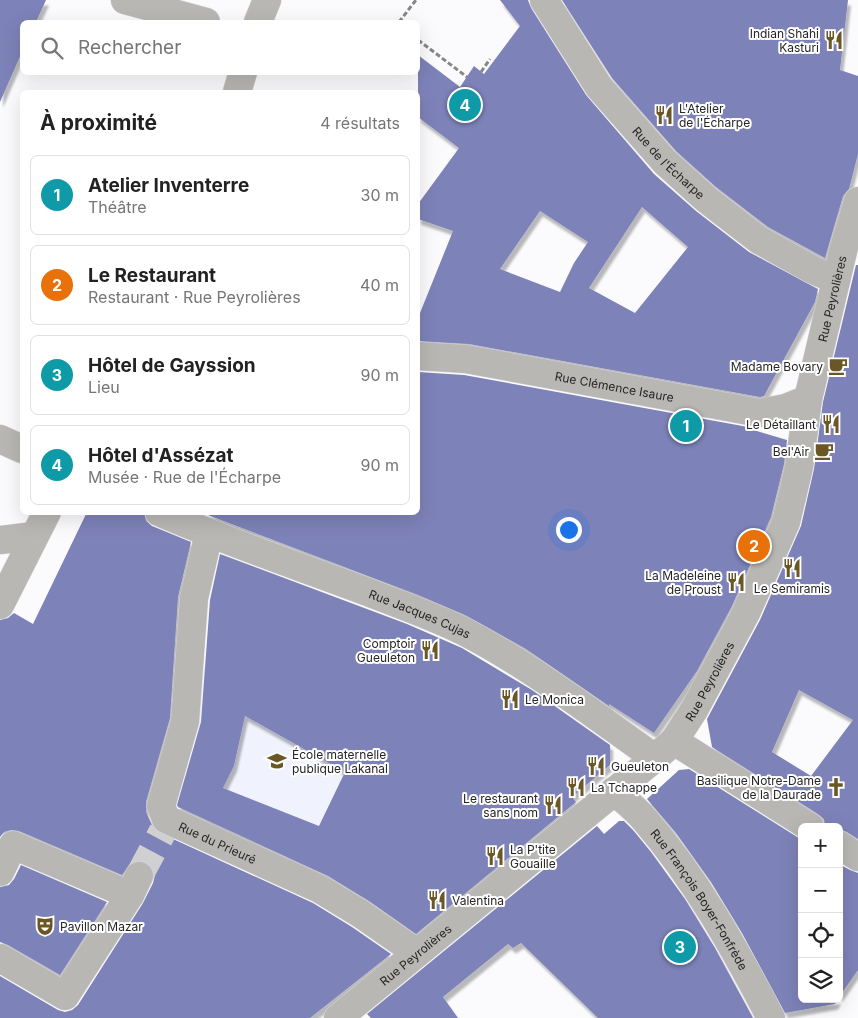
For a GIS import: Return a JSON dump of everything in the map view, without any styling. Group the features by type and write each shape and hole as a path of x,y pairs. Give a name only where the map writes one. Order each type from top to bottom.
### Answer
{"street":[{"path":"125,0 199,20"},
{"path":"259,20 267,0"},
{"name":"Rue de l'Écharpe","path":"544,0 599,87 665,162 706,199 759,240 813,270 836,280"},
{"path":"238,90 242,75"},
{"name":"Rue Peyrolières","path":"338,1018 665,749 694,710 742,622 786,522 799,467 808,399 836,280 851,249 858,201"},
{"name":"Rue Clémence Isaure","path":"420,356 466,359 760,413 786,408 808,399"},
{"path":"0,439 20,448"},
{"path":"0,604 45,515"},
{"name":"Rue Jacques Cujas","path":"165,515 208,534 312,570 400,604 468,634 665,749 803,823"},
{"name":"Rue du Prieuré","path":"208,534 194,598 185,722 161,806 165,825 320,889 417,952"},
{"path":"0,540 34,536"},
{"name":"Rue François Boyer-Fonfrède","path":"614,791 644,819 696,886 726,934 771,1018"},
{"path":"0,872 13,845 135,886 65,996 0,958"},
{"path":"843,848 858,857"}],"path":[{"path":"401,20 416,0"},
{"path":"420,42 467,77"},
{"path":"481,72 490,59"}],"shaded area":[{"name":"École maternelle publique Lakanal","path":"199,665 224,671 348,733 346,801 309,869 277,852 205,824 206,818 195,748"}],"building":[{"path":"0,0 46,0 37,20 20,20 20,57 0,102"},
{"path":"500,0 528,0 531,8 586,95 654,174 696,211 749,252 818,289 815,302 764,396 760,397 469,344 420,341 420,313 453,231 420,220 420,201 459,148 420,119 418,75 420,75 420,57 460,87 474,66 484,74 520,26","holes":["642,207 688,247 635,313 589,288","540,211 588,242 574,263 560,292 500,269"]},
{"path":"562,0 848,0 840,70 858,76 858,154 849,189 843,196 825,258 768,227 716,187 676,151 612,78"},
{"path":"856,265 858,265 858,839 843,830 843,823 824,823 824,819 818,814 712,747 707,719 760,620 801,526 814,469 823,402","holes":["799,690 853,720 811,776 772,752"]},
{"path":"420,372 464,375 748,427 787,440 784,464 771,517 732,606 697,671 654,733 609,704 609,706 526,649 465,615 418,595 208,515 420,515"},
{"path":"86,515 145,515 146,521 152,526 191,542 178,597 170,718 146,802 146,812 152,825 160,833 313,903 391,954 310,1018 0,1018 0,976 58,1010 65,1012 72,1010 78,1005 143,903 155,875 152,867 145,862 137,861 131,863 122,875 19,831 11,830 4,832 0,837 0,620 8,618 14,613 33,624"},
{"path":"220,554 407,624 462,648 532,690 610,745 610,765 572,797 576,802 416,934 369,901 328,876 178,807 201,722 210,600","holes":["245,716 345,772 319,826 223,788 234,766"]},
{"path":"689,769 798,837 798,1003 835,1004 785,1013 742,933 711,882 676,833 647,799 679,770"},
{"path":"619,821 624,821 633,830 685,899 715,948 753,1018 598,1018 521,943 513,948 508,944 443,997 458,1018 371,1018 367,1014 597,826 604,834"},
{"name":"Pavillon Mazar","path":"21,865 107,902 60,975 0,942 0,887 9,885"},
{"path":"843,866 858,873 858,970 843,991"}],"tunnel":[{"path":"139,876 163,831"}],"place":[{"name":"Indian Shahi Kasturi","path":"834,40"},
{"name":"Hôtel d'Assézat","path":"465,105"},
{"name":"L'Atelier de l'Écharpe","path":"664,115"},
{"name":"Madame Bovary","path":"838,366"},
{"name":"Le Détaillant","path":"831,424"},
{"name":"Atelier Inventerre","path":"686,426"},
{"name":"Bel'Air","path":"824,451"},
{"name":"Le Restaurant","path":"754,546"},
{"name":"Le Semiramis","path":"792,568"},
{"name":"La Madeleine de Proust","path":"736,582"},
{"name":"Comptoir Gueuleton","path":"430,650"},
{"name":"Le Monica","path":"510,699"},
{"name":"École maternelle publique Lakanal","path":"277,761"},
{"name":"Gueuleton","path":"596,766"},
{"name":"La Tchappe","path":"576,787"},
{"name":"Basilique Notre-Dame de la Daurade","path":"836,787"},
{"name":"Le restaurant sans nom","path":"553,805"},
{"name":"La P'tite Gouaille","path":"495,856"},
{"name":"Valentina","path":"437,900"},
{"name":"Pavillon Mazar","path":"45,926"},
{"name":"Hôtel de Gayssion","path":"680,947"}]}
